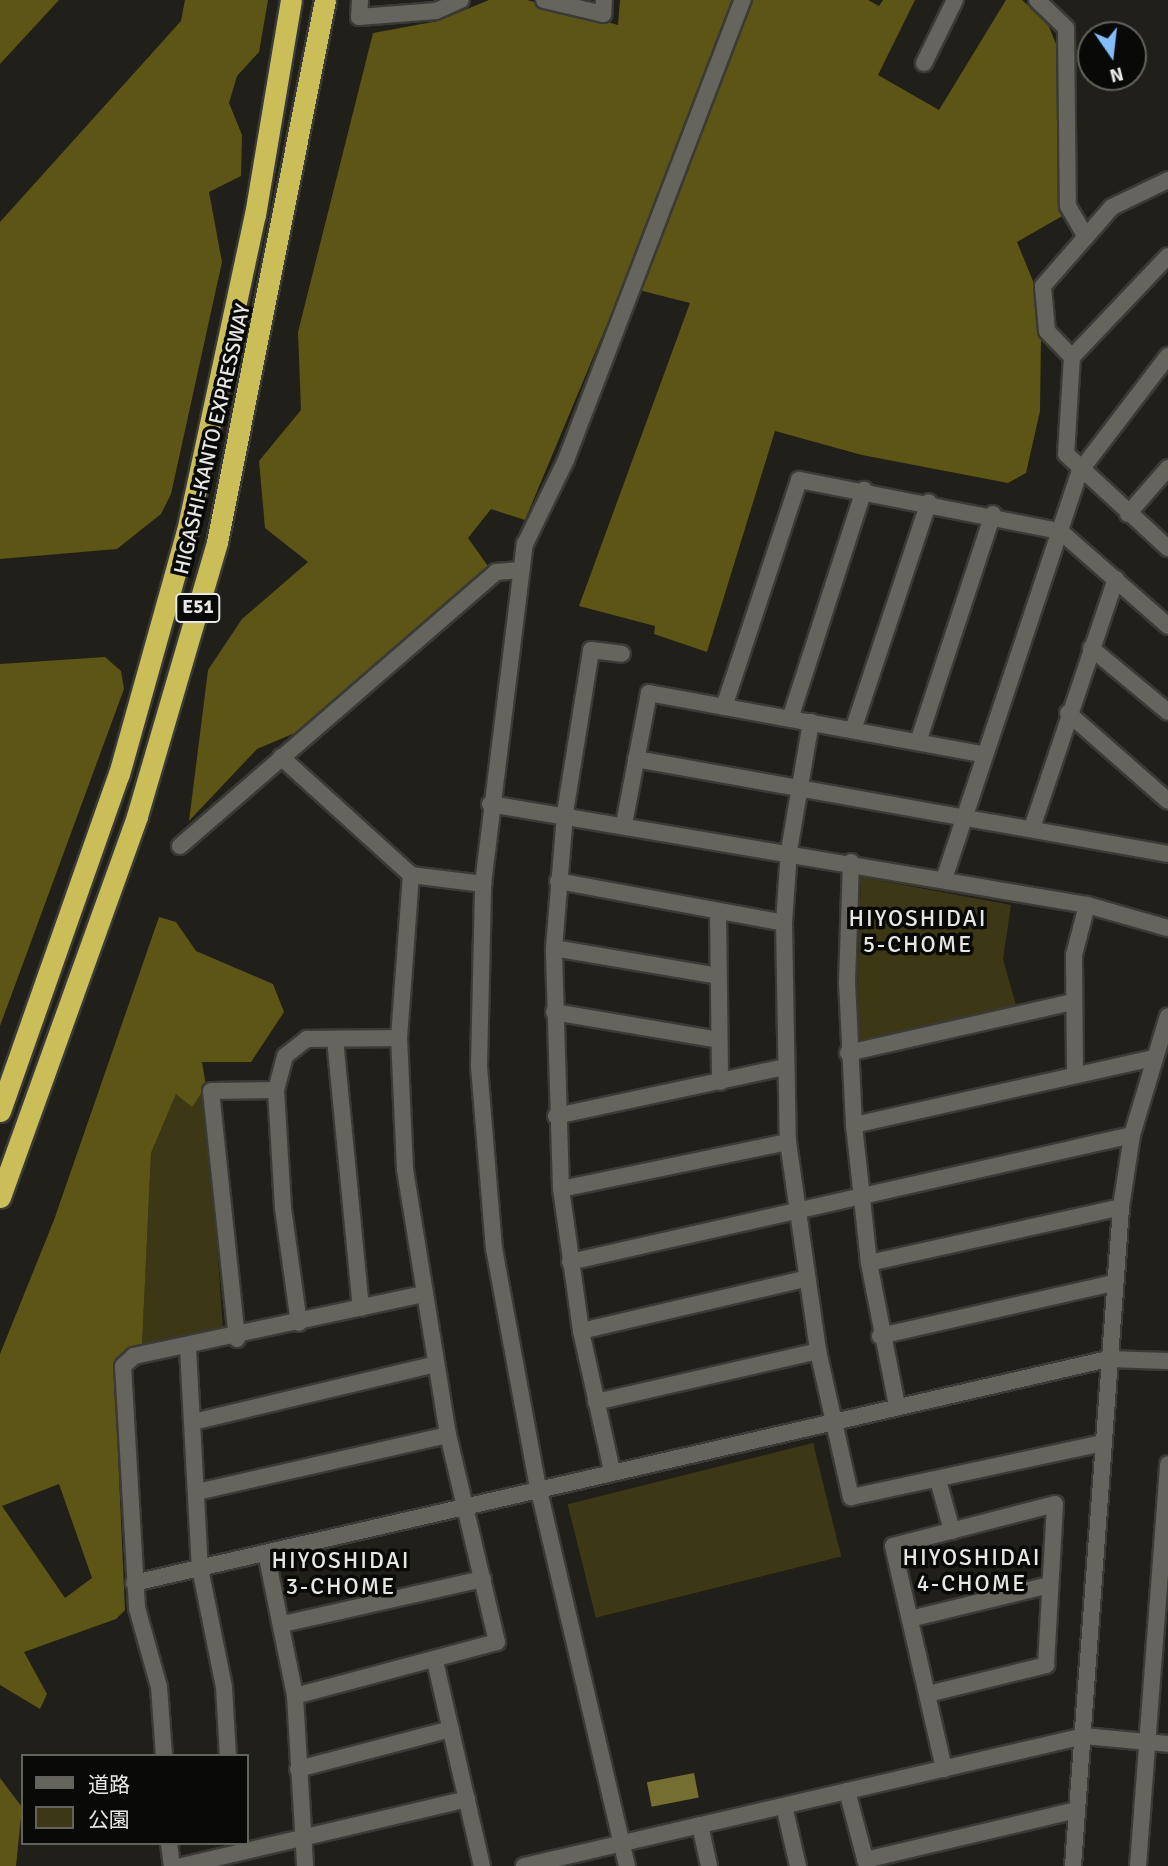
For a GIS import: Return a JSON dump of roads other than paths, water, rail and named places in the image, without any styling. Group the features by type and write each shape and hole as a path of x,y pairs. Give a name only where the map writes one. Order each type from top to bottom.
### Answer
{"highway":[{"name":"HIGASHI-KANTO EXPRESSWAY","path":"0,1111 119,774 187,531 252,229 291,0"},
{"name":"HIGASHI-KANTO EXPRESSWAY","path":"0,1197 124,854 217,542 324,0"}],"street":[{"path":"360,0 359,17 436,11 461,0"},
{"path":"544,0 604,7"},
{"path":"627,1866 538,1488 509,1341 484,1156 483,884 520,570 532,525 566,460 743,0"},
{"path":"924,63 955,0"},
{"path":"1037,0 1066,28 1068,206 1086,237"},
{"path":"1072,357 1047,331 1040,303 1043,286 1112,207 1168,180"},
{"path":"1168,256 1072,357 1066,454 1080,471 1168,548"},
{"path":"944,879 962,814 1080,471 1168,356"},
{"path":"1128,514 1168,468"},
{"path":"724,706 799,480 993,514 1060,531 1168,626"},
{"path":"790,719 864,490"},
{"path":"853,730 929,502"},
{"path":"918,742 993,514"},
{"path":"180,846 496,572 520,570"},
{"path":"1032,828 1068,713 1116,579"},
{"path":"1091,648 1168,712"},
{"path":"612,1471 581,1332 561,1189 556,1116 554,948 565,813 591,650 622,654"},
{"path":"624,824 649,693 984,754"},
{"path":"1068,713 1168,801"},
{"path":"811,722 789,851 784,923 788,1142 805,1279 818,1351 851,1497 1101,1443"},
{"path":"281,757 411,875 483,884"},
{"path":"636,759 962,814 1168,854"},
{"path":"491,804 565,813 1087,905 1168,928"},
{"path":"851,862 848,1054 854,1125 869,1264 880,1336 897,1406"},
{"path":"295,1696 436,1661 497,1642 448,1435 405,1169 399,1038 411,875"},
{"path":"558,881 784,923"},
{"path":"1075,1073 1072,1002 1087,905"},
{"path":"718,911 720,1082"},
{"path":"554,948 718,976"},
{"path":"848,1054 1072,1002"},
{"path":"554,1012 719,1040"},
{"path":"1073,1866 1084,1736 1101,1443 1121,1207 1132,1135 1168,1016"},
{"path":"299,1323 283,1208 276,1090 294,1044 335,1039 399,1038"},
{"path":"335,1039 361,1308"},
{"path":"854,1125 1075,1073 1154,1058"},
{"path":"556,1116 785,1067"},
{"path":"237,1339 211,1091 276,1090"},
{"path":"570,1262 1132,1135"},
{"path":"561,1189 788,1142"},
{"path":"869,1264 1121,1207"},
{"path":"581,1332 805,1279"},
{"path":"880,1336 1114,1283"},
{"path":"164,1754 159,1687 134,1583 123,1366 134,1356 237,1339 424,1294"},
{"path":"188,1349 200,1568 224,1687 228,1754"},
{"path":"596,1402 818,1351"},
{"path":"134,1583 1108,1359 1168,1361"},
{"path":"193,1422 436,1364"},
{"path":"197,1492 448,1435"},
{"path":"1138,1866 1168,1464"},
{"path":"938,1480 952,1531"},
{"path":"928,1694 1046,1665 1055,1504 893,1546 944,1769"},
{"path":"266,1553 283,1624 295,1696 305,1866"},
{"path":"283,1624 482,1579"},
{"path":"910,1619 1049,1584"},
{"path":"436,1661 482,1866"},
{"path":"298,1769 451,1729"},
{"path":"524,1866 548,1863 622,1843 1084,1736 1168,1744"},
{"path":"847,1791 866,1863 1077,1810"},
{"path":"182,1866 238,1848 304,1839 467,1799"},
{"path":"784,1806 798,1866"},
{"path":"700,1825 709,1866"},
{"path":"169,1845 172,1866"}],"district":[{"name":"HIYOSHIDAI 5-CHOME","path":"918,932"},
{"name":"HIYOSHIDAI 4-CHOME","path":"972,1571"},
{"name":"HIYOSHIDAI 3-CHOME","path":"341,1574"}]}
